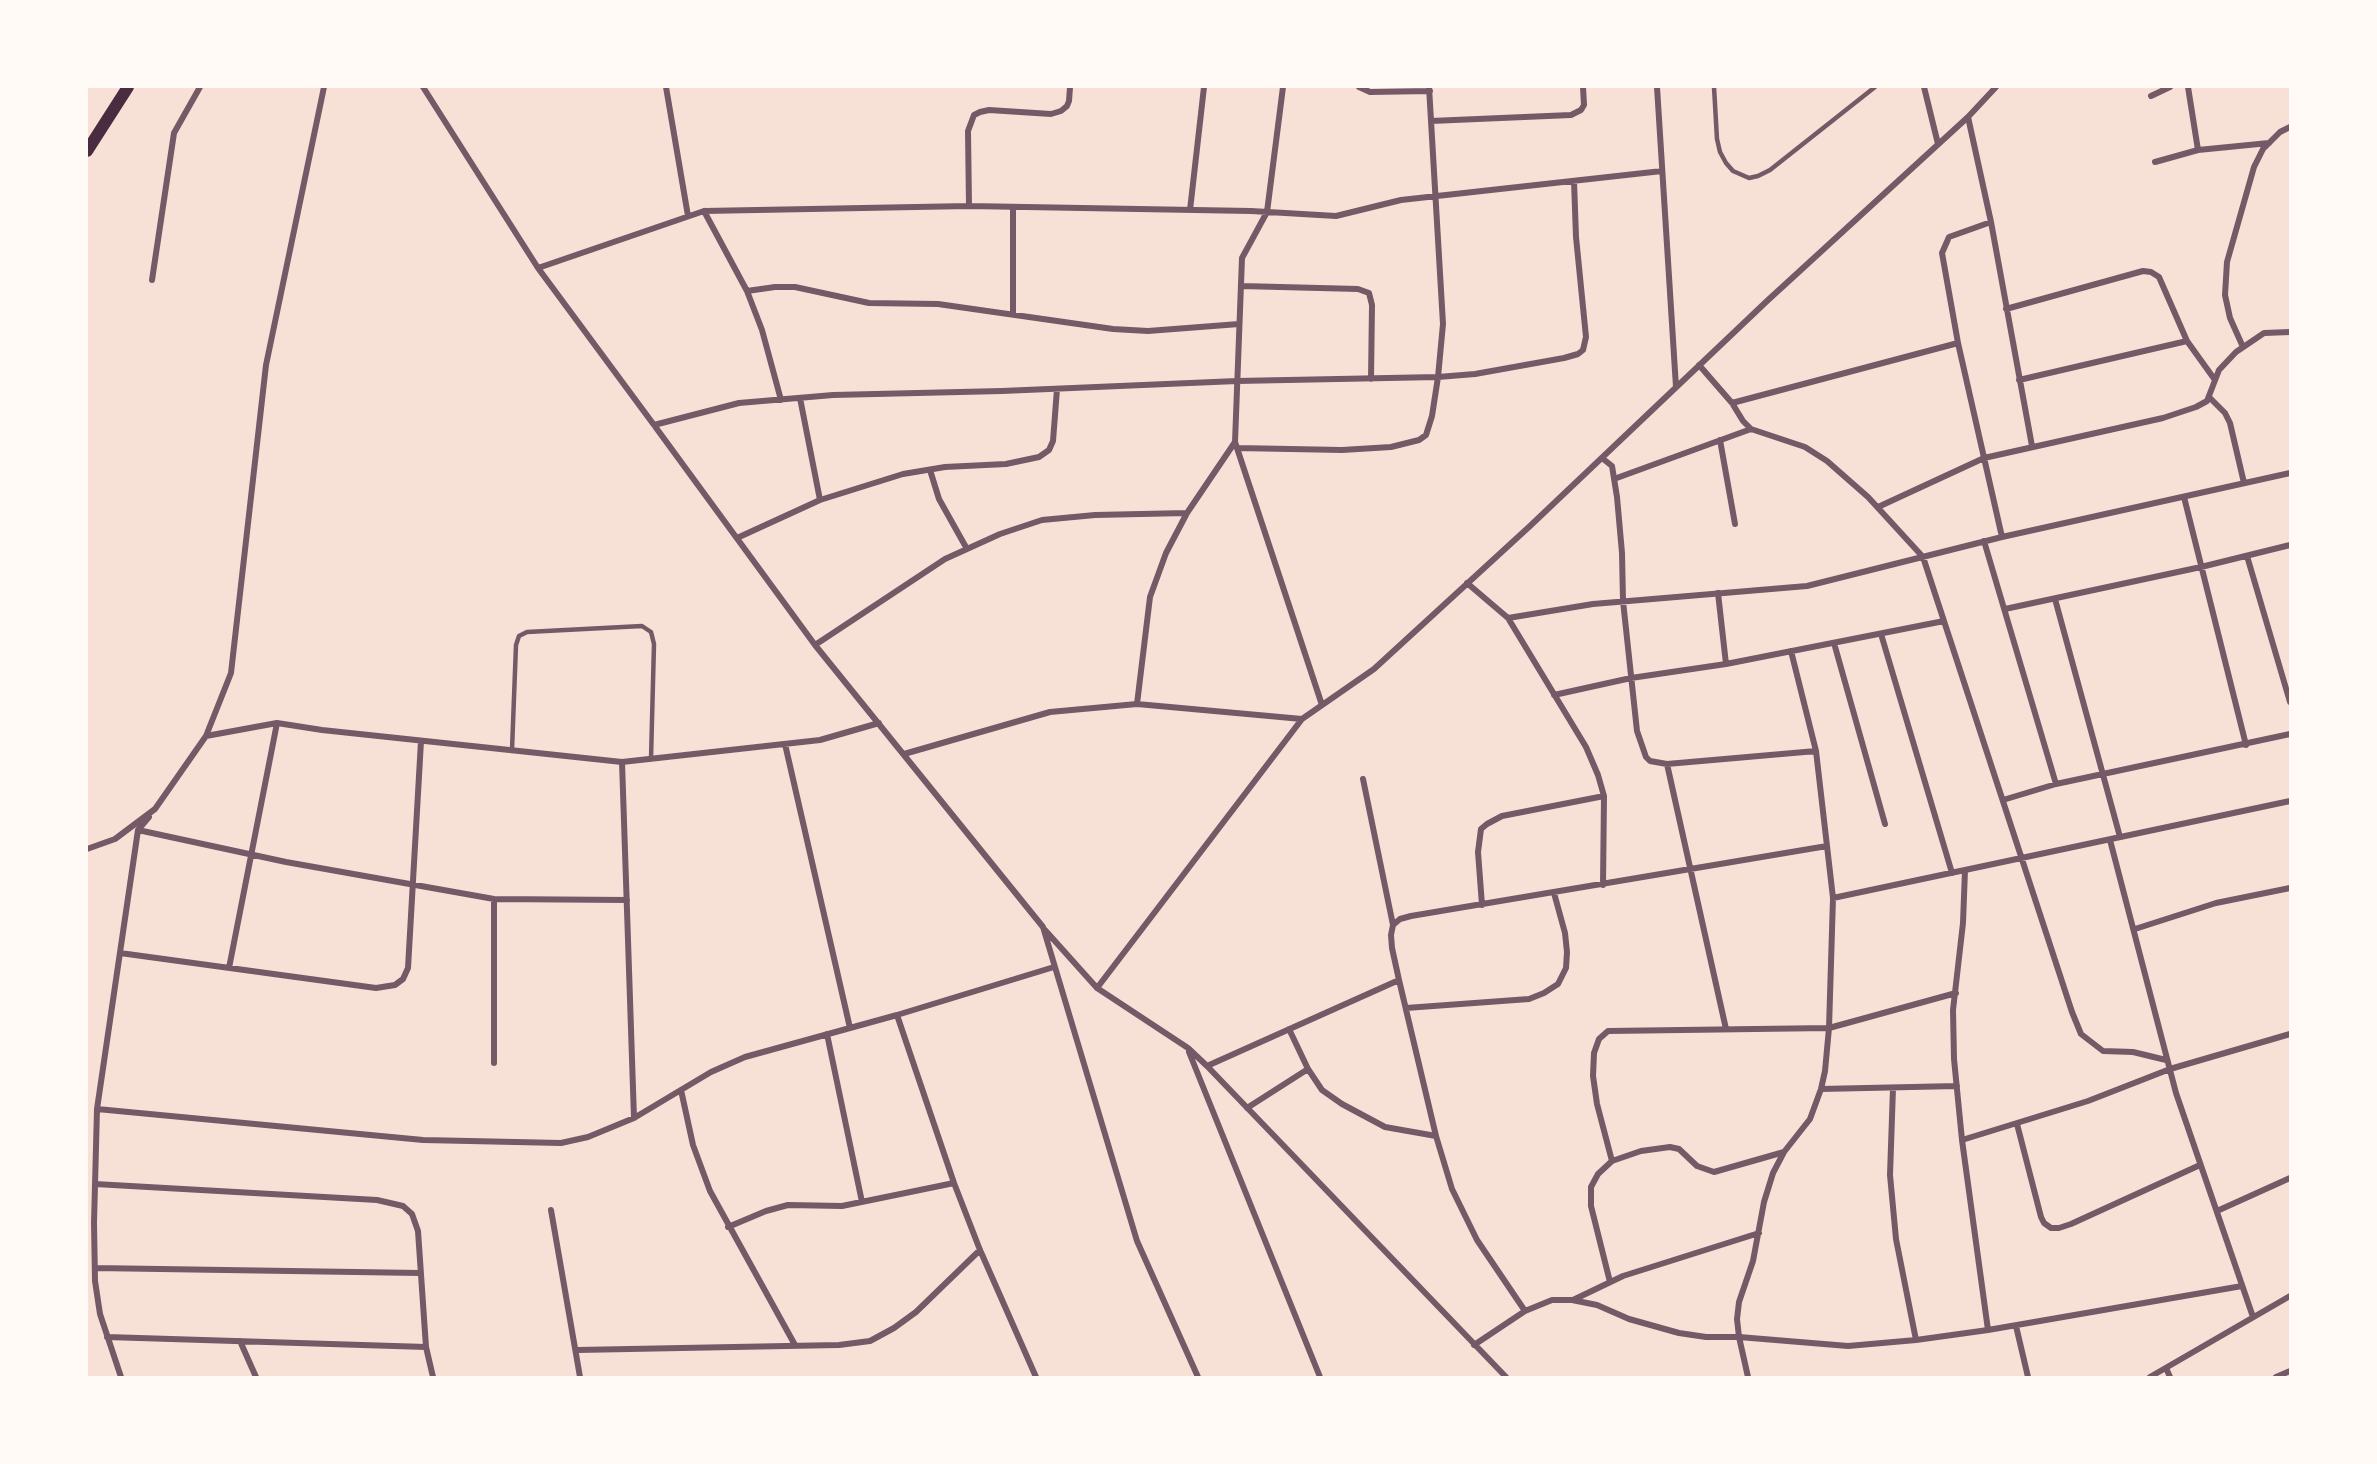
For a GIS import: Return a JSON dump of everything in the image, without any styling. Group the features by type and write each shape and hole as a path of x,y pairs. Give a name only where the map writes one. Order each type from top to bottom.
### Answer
{"main road":[{"path":"87,151 128,87"}],"street":[{"path":"152,280 174,133 200,87"},
{"path":"121,1377 100,1314 95,1268 97,1108 138,830 206,736 231,673 266,365 324,87"},
{"path":"423,87 538,268 654,426 816,645 1043,927 1097,988 1188,1048 1207,1066 1506,1377"},
{"path":"666,87 688,216"},
{"path":"969,206 968,131 974,116 988,110 1051,114 1067,106 1070,87"},
{"path":"1190,210 1204,87"},
{"path":"1283,87 1267,212 1242,258 1236,445 1322,705"},
{"path":"1236,445 1342,450 1391,447 1419,440 1426,435 1429,427 1438,377 1443,324 1429,89 1370,92 1359,87"},
{"path":"1431,121 1571,115 1584,105 1583,87"},
{"path":"1656,87 1676,387"},
{"path":"1924,87 1938,144"},
{"path":"1097,988 1302,719 1374,669 1968,117 1996,87"},
{"path":"2151,96 2170,87"},
{"path":"2188,87 2198,150"},
{"path":"1968,117 2032,446"},
{"path":"2243,347 2230,318 2225,295 2227,262 2254,168 2269,143 2280,132 2290,127"},
{"path":"2155,162 2198,150 2269,143"},
{"path":"538,268 704,211 969,206 1267,212 1336,216 1401,200 1662,171"},
{"path":"654,426 739,403 833,395 1237,381 1438,377 1476,374 1564,358 1583,350 1586,337 1576,237 1574,181"},
{"path":"1013,207 1013,313"},
{"path":"704,211 747,291 762,330 781,399"},
{"path":"1990,222 1954,233 1949,237 1942,253 1958,343 2002,537"},
{"path":"2006,309 2143,271 2151,272 2159,277 2187,341 2215,380"},
{"path":"1241,286 1358,289 1369,293 1372,305 1371,379"},
{"path":"747,291 795,287 868,303 938,304 1113,329 1148,331 1239,324"},
{"path":"1878,507 1984,458 2163,418 2196,407 2207,401 2226,361 2236,352 2264,333 2290,332"},
{"path":"2019,380 2187,341"},
{"path":"1732,403 1958,343"},
{"path":"1699,365 1732,403 1743,421 1752,429 1805,447 1827,461 1878,507 1923,557 2081,1034 2103,1051 2133,1052 2166,1060"},
{"path":"737,538 820,500 903,474 1006,464 1039,457 1049,450 1053,441 1057,389"},
{"path":"2209,397 2225,413 2230,423 2244,483"},
{"path":"800,398 820,500"},
{"path":"1614,479 1752,429"},
{"path":"1720,440 1735,524"},
{"path":"1137,704 1150,597 1166,553 1187,513 1236,445"},
{"path":"1602,458 1612,466 1637,731 1641,746 1650,761 1667,764 1816,751"},
{"path":"930,470 939,499 967,549"},
{"path":"1508,618 1593,604 1807,586 1984,541 2290,473"},
{"path":"2184,497 2246,745"},
{"path":"816,645 945,559 1000,534 1042,520 1095,515 1187,513"},
{"path":"1984,541 2056,784"},
{"path":"2005,609 2201,567 2290,545"},
{"path":"2247,556 2290,702"},
{"path":"1467,583 1508,618 1586,747 1604,796 1604,885"},
{"path":"1718,593 1726,664"},
{"path":"2055,599 2120,837"},
{"path":"1554,695 1632,678 1726,664 1944,621"},
{"path":"1881,633 1952,873"},
{"path":"1834,643 1885,824"},
{"path":"1748,1377 1739,1336 1739,1302 1753,1261 1764,1202 1773,1173 1784,1152 1810,1119 1821,1089 1829,1028 1833,898 1816,751 1791,651"},
{"path":"904,754 1050,712 1137,704 1302,719"},
{"path":"206,736 277,723 621,762 820,740 879,723"},
{"path":"229,968 277,723"},
{"path":"2003,800 2056,784 2290,734"},
{"path":"120,953 376,988 395,985 403,979 408,968 421,741"},
{"path":"785,744 849,1028"},
{"path":"621,762 634,1118"},
{"path":"1667,764 1726,1029"},
{"path":"1363,779 1394,925"},
{"path":"1482,905 1478,852 1481,829 1502,816 1604,796"},
{"path":"1833,898 2290,801"},
{"path":"87,849 116,839 155,809"},
{"path":"138,830 252,855 494,899 627,900"},
{"path":"2110,840 2135,930 2166,1060 2253,1317"},
{"path":"1525,1311 1477,1240 1452,1189 1436,1136 1399,980 1392,948 1391,935 1394,925 1400,919 1411,916 1827,846"},
{"path":"1965,870 1964,923 1953,1010 1962,1140 1988,1330"},
{"path":"2135,930 2216,903 2290,888"},
{"path":"1406,1008 1529,999 1558,984 1566,969 1567,952 1565,933 1554,893"},
{"path":"494,899 494,1063"},
{"path":"1043,927 1137,1241 1198,1377"},
{"path":"97,1108 423,1140 561,1143 588,1137 634,1118 711,1072 745,1057 897,1015 1054,967"},
{"path":"1207,1066 1399,980"},
{"path":"1612,1161 1597,1104 1593,1076 1594,1053 1599,1039 1608,1031 1829,1028 1956,993"},
{"path":"897,1015 954,1183 980,1250 1036,1377"},
{"path":"1289,1029 1308,1069 1322,1090 1342,1104 1385,1127 1436,1136"},
{"path":"827,1034 862,1202"},
{"path":"1962,1140 2088,1101 2170,1069 2290,1034"},
{"path":"1188,1048 1320,1377"},
{"path":"1247,1108 1308,1069"},
{"path":"1821,1089 1957,1086"},
{"path":"1893,1088 1890,1175 1896,1239 1916,1340"},
{"path":"681,1090 693,1145 710,1191 795,1346"},
{"path":"2017,1124 2041,1217 2044,1223 2051,1228 2071,1224 2200,1165"},
{"path":"1610,1282 1591,1206 1591,1187 1598,1174 1612,1161 1641,1151 1670,1147 1679,1149 1697,1166 1714,1172 1784,1152"},
{"path":"2217,1211 2290,1178"},
{"path":"728,1227 766,1211 788,1205 842,1206 954,1183"},
{"path":"95,1184 393,1202 403,1206 412,1214 418,1231 426,1347 434,1377"},
{"path":"551,1210 580,1377"},
{"path":"1572,1300 1610,1282 1663,1262 1758,1233"},
{"path":"577,1350 839,1345 870,1341 894,1328 916,1312 980,1250"},
{"path":"95,1268 420,1273"},
{"path":"1474,1345 1525,1311 1552,1300 1572,1300 1597,1305 1629,1319 1679,1333 1706,1337 1739,1336 1848,1346 1916,1340 2016,1326 2242,1286"},
{"path":"2150,1377 2290,1296"},
{"path":"2016,1326 2028,1377"},
{"path":"107,1336 426,1347"},
{"path":"240,1341 256,1377"},
{"path":"2166,1368 2170,1377"},
{"path":"2276,1377 2290,1371"}],"lane":[{"path":"1714,87 1720,152 1725,163 1733,171 1749,178 1770,170 1875,87"},
{"path":"512,750 516,645 519,636 526,632 642,626 651,632 654,644 651,759"}]}
